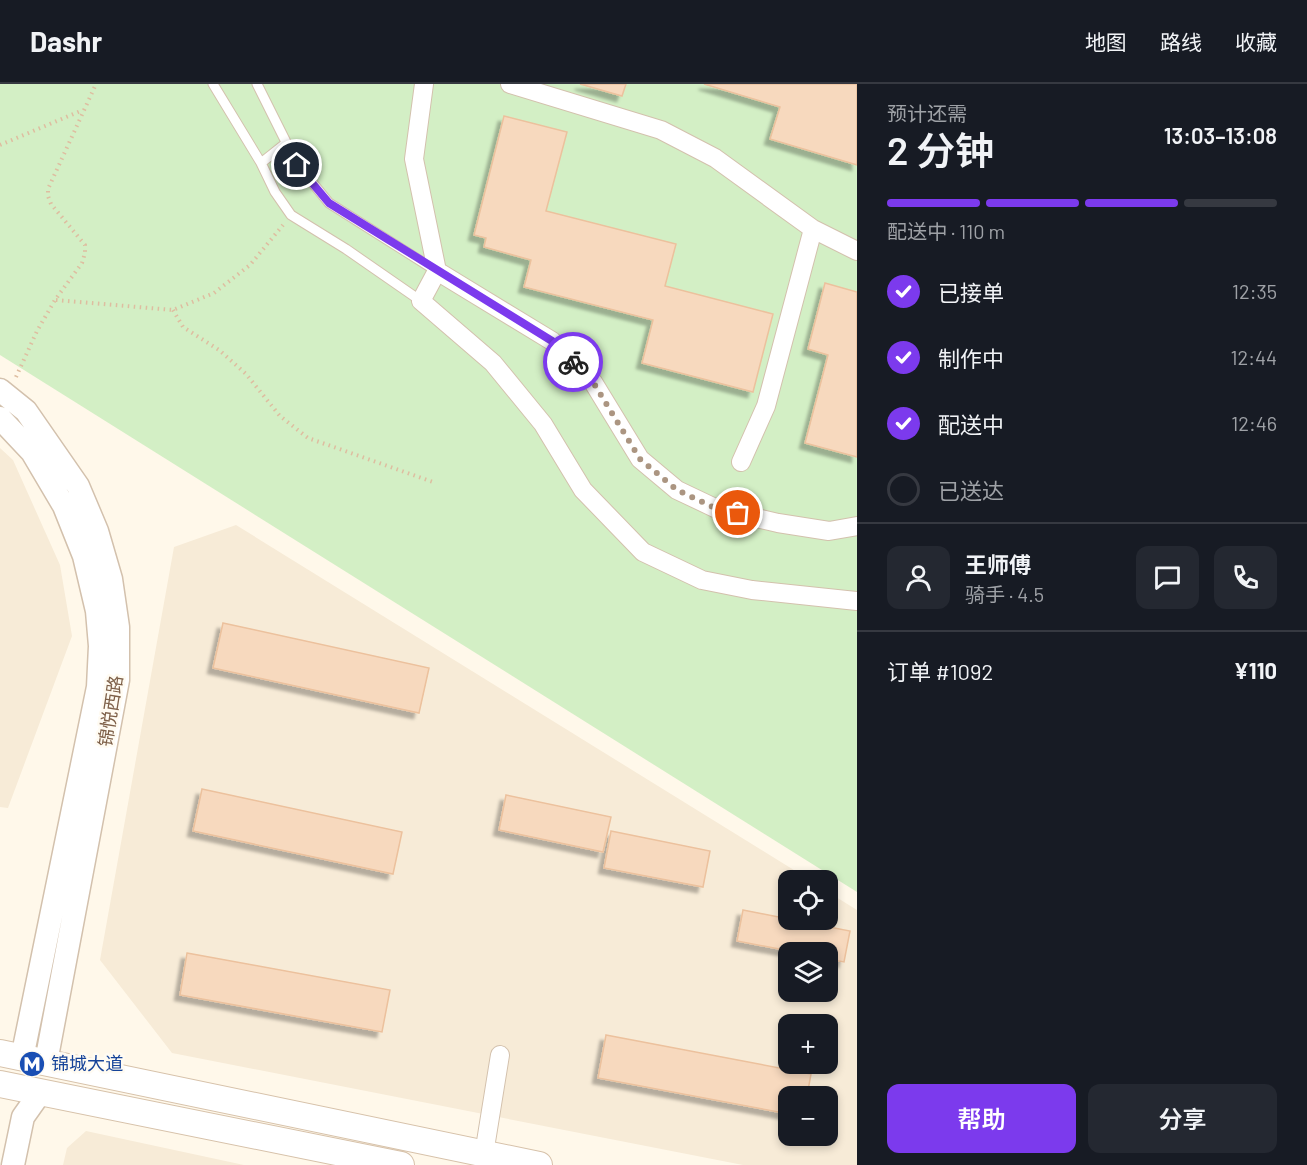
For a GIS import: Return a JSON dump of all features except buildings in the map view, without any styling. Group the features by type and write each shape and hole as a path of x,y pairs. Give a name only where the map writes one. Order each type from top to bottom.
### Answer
{"main road":[{"path":"23,1058 7,1086 401,1165"},
{"path":"23,1058 40,1093"},
{"path":"23,1058 539,1165"}],"street":[{"path":"424,84 414,159 437,271 421,301 493,363 543,424 583,490 643,552 702,580 764,592 857,601"},
{"path":"510,84 661,130 715,158 813,229 857,251"},
{"path":"741,462 766,406 813,229"},
{"path":"437,271 552,341 593,382 640,459 677,490 717,509 778,523 829,531 857,526"},
{"name":"锦悦西路","path":"8,384 78,486 97,531 111,579 118,627 118,680 23,1058"},
{"name":"锦悦西路","path":"0,418 32,452 64,506 84,556 97,611 100,646 96,698 23,1058"},
{"path":"484,1154 500,1055"},
{"path":"7,1086 23,1117"},
{"path":"13,1165 23,1117 40,1093"}],"lane":[{"path":"213,84 261,163 275,192 291,215 346,249 421,301"},
{"path":"257,84 297,165 329,203 437,271"},
{"path":"261,163 285,144"}],"path":[{"path":"8,384 55,300 82,263 85,253 85,245 51,204 48,189 96,84"},
{"path":"0,145 84,110"},
{"path":"55,300 173,310 214,293 250,265 291,215"},
{"path":"173,310 183,327 219,350 246,374 280,416 309,438 433,482"}],"shaded area":[{"path":"0,448 13,460 60,565 72,636 8,808 0,807"},
{"path":"236,525 794,870 778,870 778,930 838,930 838,898 857,910 857,1165 743,1165 172,1053 100,960 174,547"},
{"path":"86,1131 244,1165 63,1165 67,1148"}],"green space":[{"path":"0,84 857,84 857,892 838,880 838,870 822,870 0,355"}],"way so far":[{"path":"573,362 593,382 640,459 677,490 717,509 738,513"}],"place":[{"name":"锦城大道","path":"32,1064"}],"route":[{"path":"297,165 329,203 552,341 573,362"}]}
